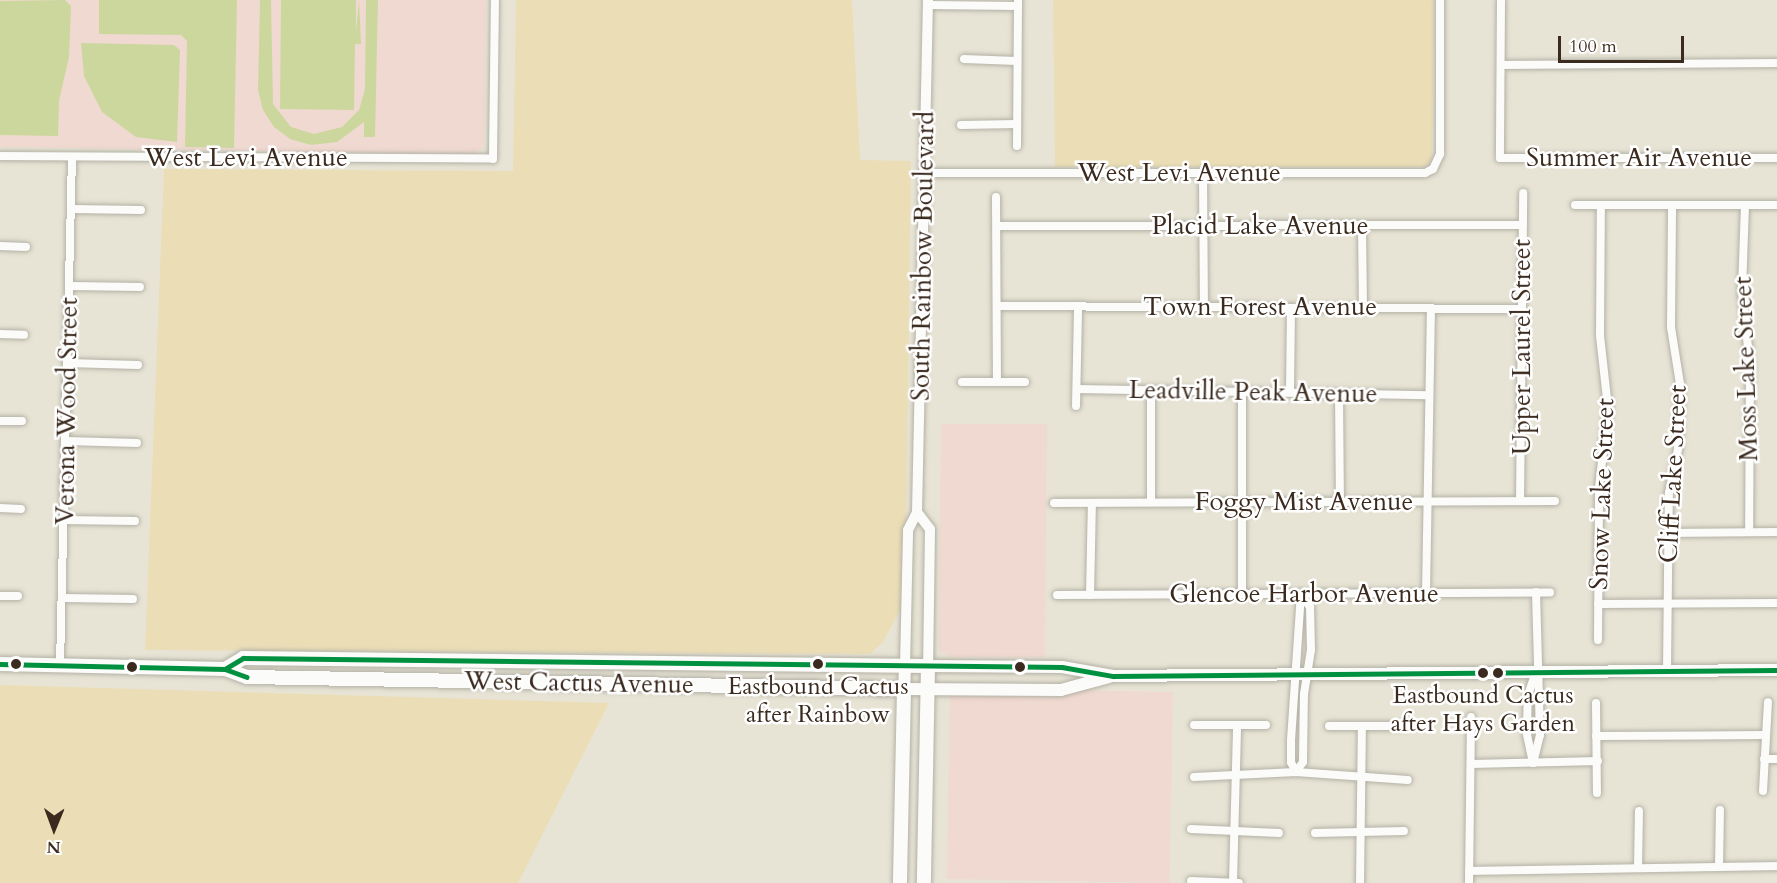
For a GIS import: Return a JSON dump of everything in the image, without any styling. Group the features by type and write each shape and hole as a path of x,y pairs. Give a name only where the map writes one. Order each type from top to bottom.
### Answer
{"main road":[{"name":"West Cactus Avenue","path":"225,669 243,658 634,665 1062,667 1113,676 1302,672 1777,670"},
{"name":"West Cactus Avenue","path":"0,664 225,669 247,677 928,690 1062,690 1113,676"},
{"name":"South Rainbow Boulevard","path":"900,883 905,666"},
{"name":"South Rainbow Boulevard","path":"924,883 928,666"}],"street":[{"name":"West Levi Avenue","path":"0,156 493,159 495,0"},
{"name":"West Levi Avenue","path":"924,173 1416,173 1433,170 1440,154 1440,0"},
{"path":"1501,0 1501,65 1777,63"},
{"path":"928,2 1018,3 1017,146"},
{"name":"South Rainbow Boulevard","path":"905,666 908,530 917,512 928,2"},
{"path":"964,59 1017,61"},
{"name":"Summer Air Avenue","path":"1501,65 1500,158 1777,158"},
{"path":"961,124 1017,124"},
{"name":"Verona Wood Street","path":"60,665 72,157"},
{"path":"1203,172 1204,308"},
{"name":"Upper Laurel Street","path":"1520,501 1523,194"},
{"path":"996,196 997,382"},
{"path":"1575,205 1777,205"},
{"name":"Snow Lake Street","path":"1598,640 1599,479 1608,408 1600,335 1601,205"},
{"name":"Cliff Lake Street","path":"1666,670 1668,533 1679,405 1671,327 1672,205"},
{"name":"Moss Lake Street","path":"1745,205 1742,292 1750,366 1749,532"},
{"path":"71,209 141,210"},
{"name":"Placid Lake Avenue","path":"997,226 1523,225"},
{"path":"1362,226 1364,308"},
{"path":"0,246 26,247"},
{"path":"70,286 140,287"},
{"name":"Town Forest Avenue","path":"998,306 1522,309"},
{"path":"1076,406 1078,306"},
{"path":"1290,390 1291,308"},
{"path":"1426,593 1431,308"},
{"path":"0,334 24,334"},
{"path":"68,363 138,365"},
{"path":"962,382 1026,382"},
{"name":"Leadville Peak Avenue","path":"1077,390 1290,390 1339,394 1429,394"},
{"path":"1151,390 1151,502"},
{"path":"1242,390 1242,594"},
{"path":"1339,394 1340,502"},
{"path":"0,421 22,421"},
{"path":"66,441 137,443"},
{"name":"Foggy Mist Avenue","path":"1054,503 1555,501"},
{"path":"1090,595 1092,503"},
{"path":"0,508 21,509"},
{"name":"South Rainbow Boulevard","path":"917,512 930,529 928,666"},
{"path":"64,520 135,521"},
{"path":"1668,533 1777,532"},
{"path":"1533,763 1540,735 1536,672 1536,592"},
{"name":"Glencoe Harbor Avenue","path":"1057,595 1550,592"},
{"path":"1296,772 1303,762 1301,594"},
{"path":"0,596 18,596"},
{"path":"63,598 133,599"},
{"path":"1598,604 1777,603"},
{"path":"1296,772 1291,740 1302,672"},
{"path":"1533,763 1527,734 1528,695 1536,672"},
{"path":"1763,791 1768,702"},
{"path":"1596,703 1597,793"},
{"path":"1469,883 1471,717"},
{"path":"1194,725 1266,725"},
{"path":"1191,881 1236,883 1234,830 1237,725"},
{"path":"1329,726 1406,726"},
{"path":"1360,883 1362,726"},
{"path":"1596,736 1766,735"},
{"path":"1764,759 1777,759"},
{"path":"1471,764 1598,761"},
{"path":"1194,777 1296,772 1408,780"},
{"path":"1719,866 1720,810"},
{"path":"1638,868 1639,811"},
{"path":"1191,829 1279,833"},
{"path":"1316,833 1404,831"},
{"path":"1469,871 1777,866"}],"shaded area":[{"path":"0,0 486,0 484,146 474,154 0,147"},
{"path":"941,424 1047,424 1045,657 950,657 939,651"},
{"path":"950,688 1173,692 1170,883 947,879"}],"green space":[{"path":"65,0 71,6 69,57 59,101 58,136 0,135 0,1"},
{"path":"99,0 237,0 234,148 185,147 187,41 181,35 99,34"},
{"path":"260,0 271,0 273,104 291,127 314,134 342,127 359,110 365,89 366,0 378,0 375,137 364,137 364,122 337,142 311,145 290,139 274,127 263,110 258,90"},
{"path":"281,0 356,0 356,32 359,0 361,44 355,44 354,110 280,109"},
{"path":"81,43 174,45 180,50 177,142 136,137 102,112 84,76"}],"sand":[{"path":"516,0 852,0 860,160 911,161 905,601 883,642 870,654 145,650 164,169 513,171"},
{"path":"1053,0 1434,0 1432,161 1424,167 1055,167"},
{"path":"0,685 609,703 518,883 0,883"}],"transit line":[{"path":"225,669 243,658 1062,667 1113,676 1777,670"},
{"path":"0,664 225,669 247,677"}],"place":[{"name":"Eastbound Cactus after Rainbow","path":"818,664"},
{"name":"Eastbound Cactus after Hays Garden","path":"1483,673"}]}
